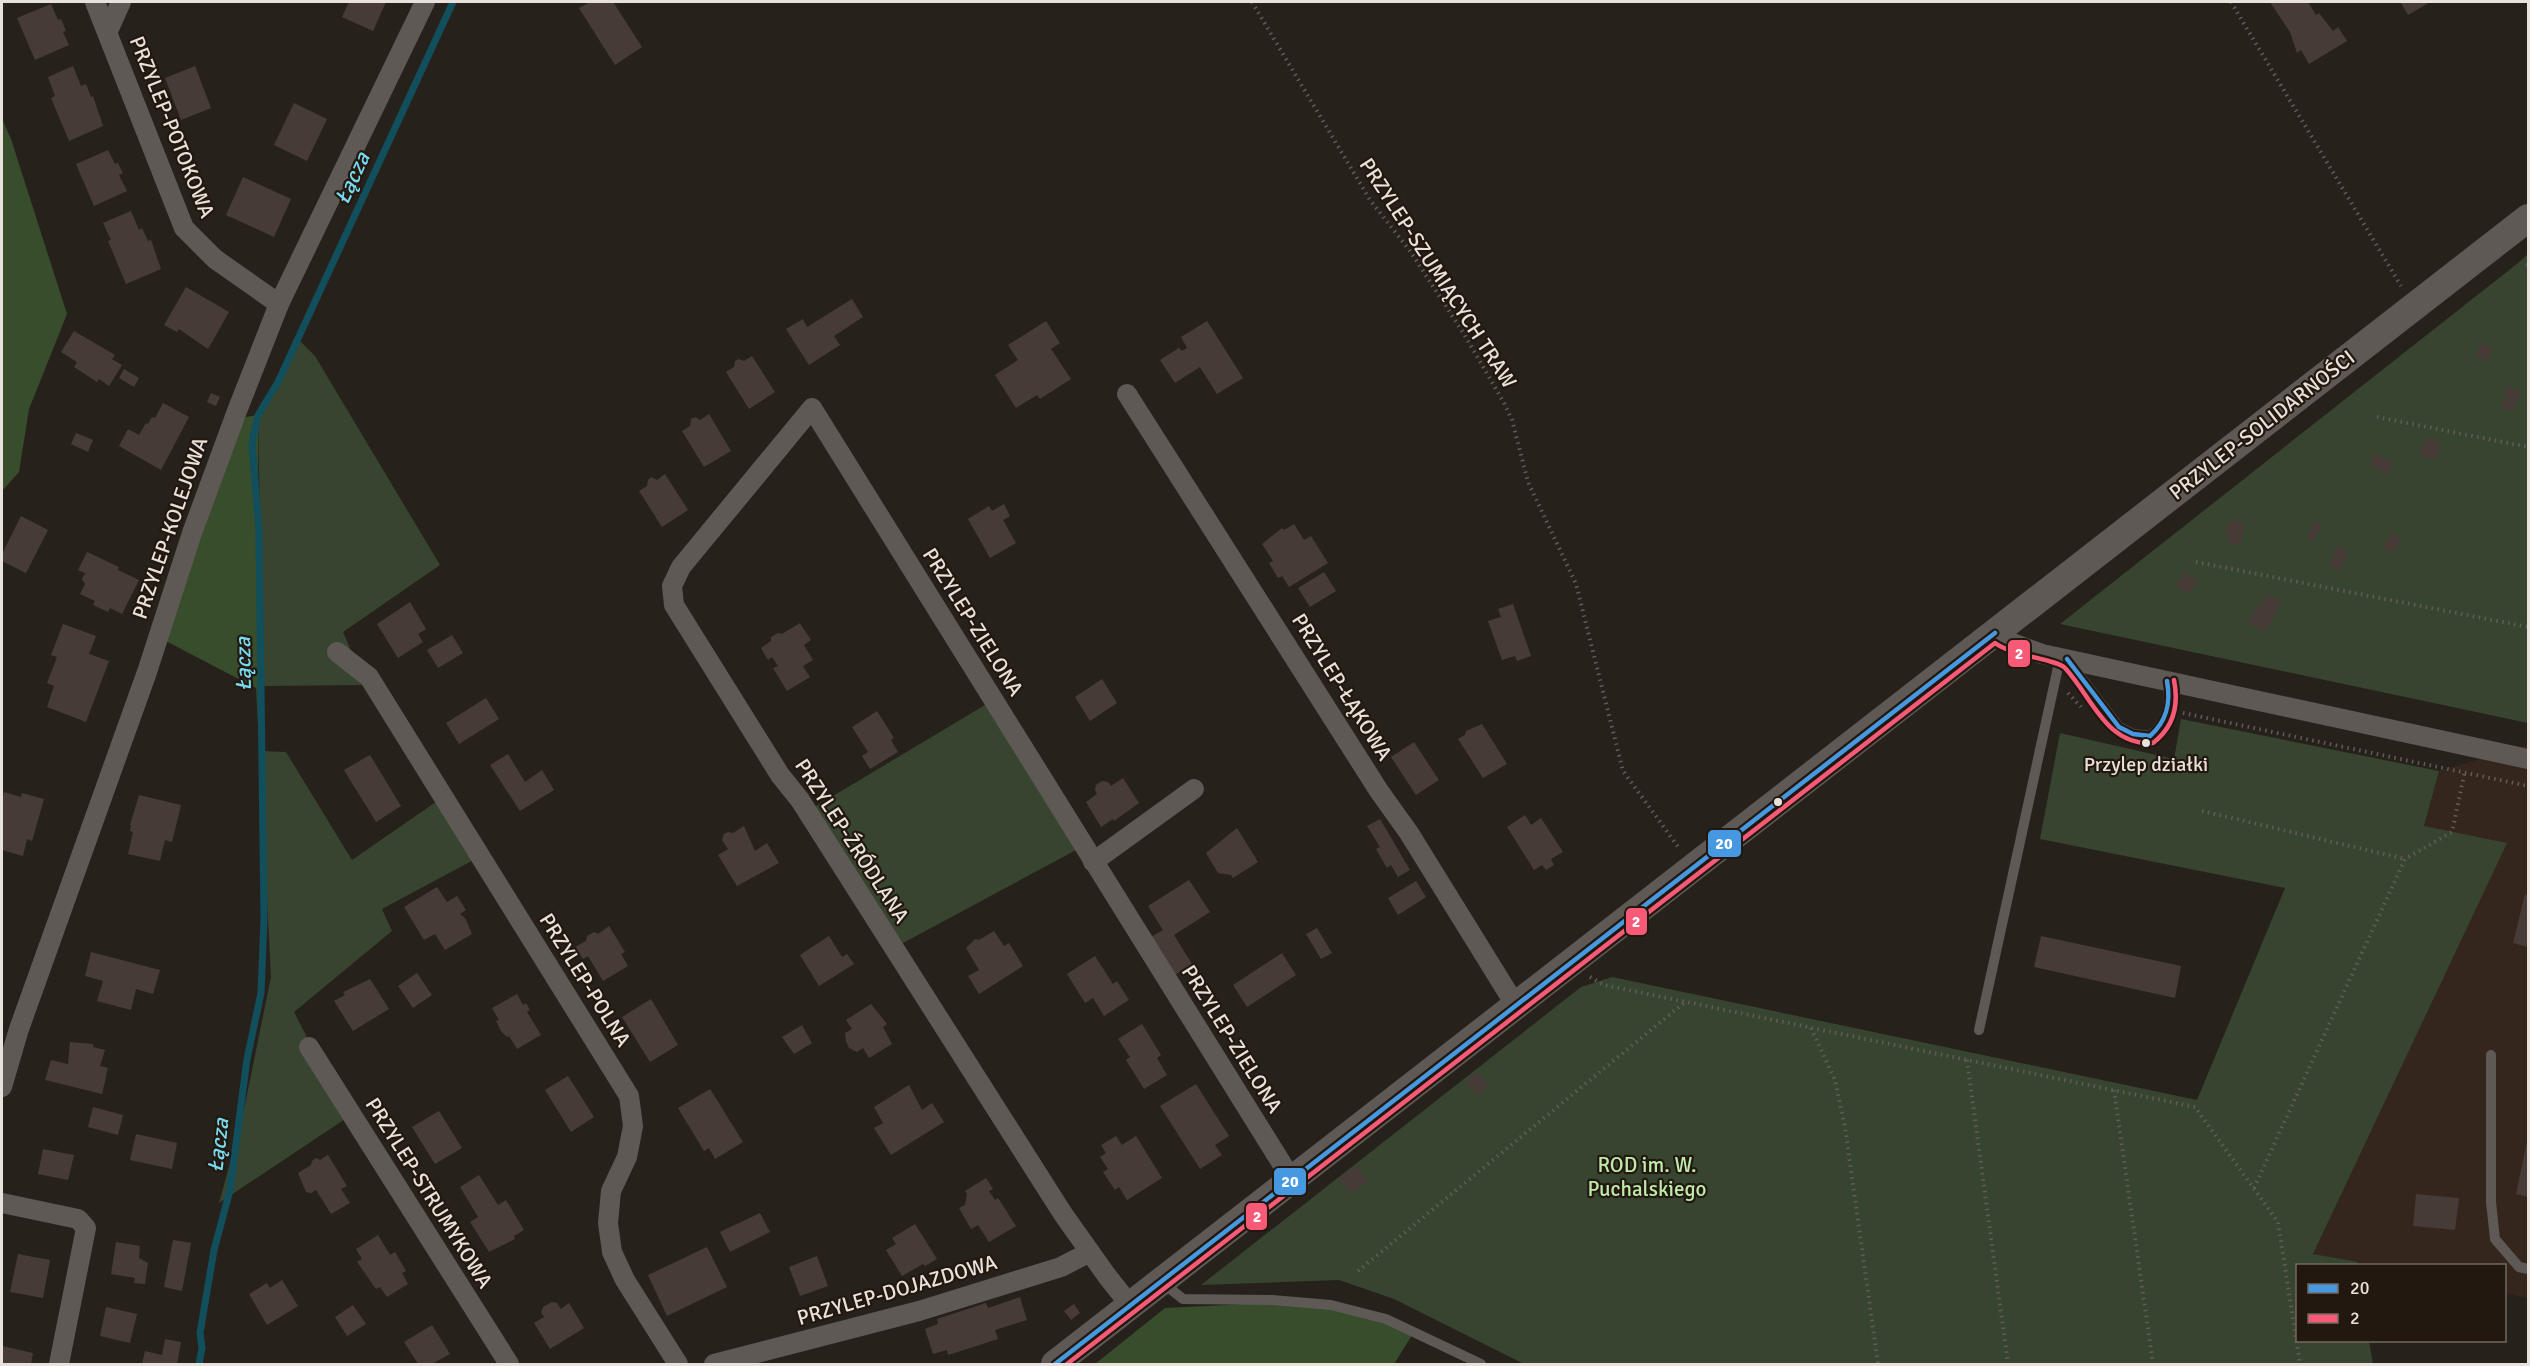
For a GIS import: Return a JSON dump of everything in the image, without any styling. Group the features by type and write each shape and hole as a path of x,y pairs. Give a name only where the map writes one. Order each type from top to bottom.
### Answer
{"main road":[{"name":"PRZYLEP-SOLIDARNOŚCI","path":"1055,1365 2529,218"}],"street":[{"name":"PRZYLEP-POTOKOWA","path":"95,2 183,228 215,260 279,304"},
{"name":"PRZYLEP-POTOKOWA","path":"108,31 121,2"},
{"name":"PRZYLEP-KOLEJOWA","path":"2,1087 10,1027 144,682 192,533 279,304 425,2"},
{"name":"PRZYLEP-ŁĄKOWA","path":"1127,394 1516,1006"},
{"name":"PRZYLEP-ZIELONA","path":"812,408 1292,1180"},
{"name":"PRZYLEP-ŹRÓDLANA","path":"812,408 681,567 672,586 674,606 1063,1214 1130,1305"},
{"path":"1995,633 2004,640 2023,648 2064,658 2529,759"},
{"name":"PRZYLEP-POLNA","path":"337,652 369,677 628,1096 633,1126 627,1157 611,1191 608,1223 612,1252 625,1281 678,1365"},
{"path":"1093,862 1194,789"},
{"name":"PRZYLEP-STRUMYKOWA","path":"309,1047 508,1365"},
{"path":"2,1203 78,1219 86,1228 59,1365"},
{"name":"PRZYLEP-DOJAZDOWA","path":"714,1365 919,1311 1061,1267 1090,1252"}],"lane":[{"path":"1979,1030 2056,680 2064,658"},
{"path":"2064,658 2119,727 2133,734 2150,736 2164,721 2169,705 2167,681"},
{"path":"2491,1055 2491,1202 2495,1239 2519,1267 2529,1269"},
{"path":"1161,1281 1183,1299 1272,1300 1331,1305 1386,1319 1481,1365"}],"path":[{"name":"PRZYLEP-SZUMIĄCYCH TRAW","path":"1252,2 1370,200 1410,251 1464,334 1504,403 1512,420 1528,482 1576,584 1623,771 1694,868"},
{"path":"2231,2 2401,286"},
{"path":"2377,417 2529,447"},
{"path":"2196,562 2529,627"},
{"path":"2056,680 2085,713"},
{"path":"2177,722 2181,713 2529,786"},
{"path":"2254,1188 2405,859 2452,832 2471,746"},
{"path":"2202,811 2405,859"},
{"path":"1569,965 1604,985 2195,1107 2278,1222 2296,1339"},
{"path":"1358,1271 1685,1002"},
{"path":"1810,1028 1835,1080 1845,1126 1878,1365"},
{"path":"1967,1060 2008,1365"},
{"path":"2114,1090 2153,1365"},
{"path":"2296,1342 2300,1365"}],"shaded area":[{"path":"2528,745 2528,1298 2506,1293 2506,1264 2368,1264 2313,1254 2506,844 2424,826 2439,771"}],"green space":[{"path":"2,119 11,139 67,314 29,409 19,472 2,491"},
{"path":"2528,254 2528,723 2060,624 2518,263"},
{"path":"298,339 315,356 440,565 343,632 366,685 263,686 258,415"},
{"path":"258,415 259,669 263,686 256,688 160,638 240,418"},
{"path":"263,686 261,751 286,752 352,860 443,797 481,856 382,909 392,931 294,1012 348,1117 219,1203 242,1119 271,977 256,688"},
{"path":"990,702 1076,850 890,950 803,814"},
{"name":"ROD im. W. Puchalskiego","path":"2181,719 2439,771 2424,826 2507,843 2313,1254 2358,1262 2358,1264 2296,1264 2296,1342 2369,1342 2373,1364 1524,1364 1394,1299 1339,1280 1201,1285 1581,987 1612,977 2197,1100 2285,888 2040,839 2060,733 2174,759"},
{"path":"1286,1302 1350,1309 1414,1332 1394,1364 1095,1364 1165,1308"}],"building":[{"path":"349,2 386,2 373,31 342,17"},
{"path":"590,2 613,2 642,47 615,65 579,8"},
{"path":"2270,2 2308,2 2316,15 2319,13 2333,31 2338,27 2347,41 2309,64 2301,50 2297,53 2290,32"},
{"path":"2430,2 2408,15 2401,3"},
{"path":"51,4 58,20 61,19 66,31 63,32 69,45 35,60 17,18"},
{"path":"73,66 81,86 86,84 91,97 93,96 103,126 69,141 51,98 55,96 48,77"},
{"path":"195,66 211,108 181,120 165,78"},
{"path":"294,103 327,119 307,161 274,145"},
{"path":"108,150 123,173 119,175 127,191 94,206 76,164"},
{"path":"243,177 291,199 274,237 226,215"},
{"path":"131,211 139,230 142,228 148,241 151,240 161,269 126,284 103,223"},
{"path":"186,287 229,312 208,349 179,329 177,332 164,325"},
{"path":"852,299 863,317 834,336 840,345 809,365 786,329 803,319 807,327"},
{"path":"1046,321 1060,343 1051,349 1071,379 1040,399 1037,395 1016,408 995,375 1018,360 1008,345"},
{"path":"1207,321 1243,378 1217,394 1200,367 1175,383 1160,360 1179,348 1182,351 1187,348 1181,337"},
{"path":"74,331 115,355 112,359 122,365 109,386 99,379 97,382 74,367 77,362 61,352"},
{"path":"2481,343 2493,348 2487,361 2475,356"},
{"path":"752,356 775,392 749,409 726,372 734,367 735,361 739,359 744,361"},
{"path":"124,369 139,378 134,387 119,378"},
{"path":"2507,386 2521,392 2513,412 2500,407 2508,395 2503,393"},
{"path":"211,393 220,397 216,406 207,402"},
{"path":"163,403 189,417 161,470 119,446 128,429 139,435 146,423 148,424 152,417 155,418"},
{"path":"709,414 731,451 704,467 682,431 690,426 691,419 695,417 700,420"},
{"path":"76,433 93,440 88,452 71,444"},
{"path":"2427,437 2442,444 2434,461 2419,454"},
{"path":"2374,453 2393,462 2388,475 2369,466"},
{"path":"665,474 688,510 662,527 639,491 647,486 651,477 657,480"},
{"path":"1004,504 1010,516 1003,520 1016,543 990,558 968,519 989,506 992,511"},
{"path":"21,516 48,530 26,573 2,561 2,554"},
{"path":"2230,520 2245,523 2241,546 2227,541 2229,536 2225,534"},
{"path":"2314,521 2321,525 2314,542 2306,539"},
{"path":"1294,524 1304,540 1311,536 1328,563 1289,587 1282,576 1278,578 1269,563 1273,561 1262,544 1282,528 1284,530"},
{"path":"2391,532 2402,539 2394,553 2383,547"},
{"path":"2338,546 2349,552 2339,572 2329,566"},
{"path":"87,552 119,567 118,570 139,580 122,614 110,608 108,612 93,605 95,601 80,594 85,584 82,579 85,573 78,570"},
{"path":"1324,572 1336,591 1310,607 1298,588"},
{"path":"2184,572 2198,580 2190,594 2176,586"},
{"path":"2266,594 2281,601 2266,632 2248,623 2256,606 2260,608"},
{"path":"410,602 426,629 418,634 423,642 398,658 377,624"},
{"path":"1513,604 1531,656 1517,661 1515,656 1502,660 1488,621 1501,617 1498,609"},
{"path":"800,623 811,640 804,645 813,660 803,666 810,677 787,691 773,668 778,666 772,657 768,660 761,648 771,641 771,637 778,633 782,634"},
{"path":"63,624 96,636 89,654 109,661 86,722 47,707 54,686 47,683 57,657 51,655"},
{"path":"452,635 463,653 438,668 427,650"},
{"path":"1102,679 1117,703 1090,721 1075,697"},
{"path":"486,698 499,719 459,744 446,723"},
{"path":"877,711 894,738 891,740 898,752 870,769 862,756 868,752 852,727"},
{"path":"1482,724 1507,764 1483,778 1458,739 1465,735 1466,731"},
{"path":"1414,742 1439,780 1416,795 1391,757"},
{"path":"508,754 525,782 542,770 554,790 520,811 490,765"},
{"path":"370,755 401,806 376,822 344,770"},
{"path":"1123,778 1139,803 1114,821 1113,819 1101,827 1086,802 1097,794 1096,785 1102,781 1108,782 1111,786"},
{"path":"4,792 21,797 22,793 44,799 32,841 27,839 23,856 2,850"},
{"path":"139,795 181,805 172,842 165,840 160,861 128,854 133,832 130,831 130,825"},
{"path":"1525,815 1531,825 1541,818 1563,852 1551,859 1554,865 1546,870 1542,865 1534,870 1507,827"},
{"path":"1380,819 1410,870 1398,877 1391,865 1387,868 1376,849 1380,847 1367,826"},
{"path":"744,826 755,851 767,843 779,863 737,886 718,855 728,849 722,840 724,834 733,833"},
{"path":"1237,828 1258,862 1233,878 1231,875 1218,873 1206,853"},
{"path":"1189,880 1210,912 1174,935 1192,964 1175,975 1151,937 1163,930 1148,906"},
{"path":"1416,881 1426,897 1398,915 1388,898"},
{"path":"437,887 447,902 457,896 466,910 460,914 465,918 472,934 445,950 435,934 424,940 404,907"},
{"path":"2525,894 2528,895 2528,947 2513,943"},
{"path":"609,926 625,952 621,954 628,966 603,981 588,956 583,959 575,947 586,941 587,936 594,932 598,934"},
{"path":"1317,928 1332,953 1321,959 1306,934"},
{"path":"994,931 1004,946 1009,943 1023,966 979,994 968,976 979,970 966,948 975,939 979,940"},
{"path":"829,936 842,957 847,954 854,964 819,986 800,955"},
{"path":"2041,936 2181,966 2175,998 2034,967"},
{"path":"91,952 160,970 153,994 136,989 131,1010 97,1001 103,981 85,976"},
{"path":"1282,953 1296,975 1247,1007 1233,985"},
{"path":"1095,956 1113,984 1117,981 1129,1000 1104,1016 1093,998 1085,1003 1067,974"},
{"path":"417,973 432,995 413,1008 398,986"},
{"path":"370,979 389,1009 353,1031 334,1001 345,995 343,992"},
{"path":"517,994 523,1005 526,1003 530,1010 527,1012 541,1035 517,1049 509,1036 507,1037 501,1031 496,1021 499,1020 492,1008"},
{"path":"651,999 678,1045 650,1062 622,1017"},
{"path":"871,1004 887,1024 883,1027 892,1044 869,1058 863,1048 857,1052 849,1048 845,1033 852,1029 846,1020"},
{"path":"1142,1024 1161,1055 1157,1058 1167,1075 1144,1089 1126,1060 1130,1057 1118,1039"},
{"path":"802,1025 812,1043 794,1054 782,1037"},
{"path":"70,1042 93,1044 93,1047 105,1050 100,1066 108,1068 102,1094 45,1080 51,1060 68,1064"},
{"path":"1477,1072 1489,1086 1477,1096 1466,1082"},
{"path":"568,1076 594,1117 571,1132 545,1090"},
{"path":"1196,1084 1229,1136 1215,1145 1222,1155 1200,1169 1160,1106"},
{"path":"909,1085 922,1110 932,1103 944,1122 891,1155 874,1128 883,1123 874,1107"},
{"path":"710,1089 743,1142 715,1159 709,1148 704,1151 678,1108"},
{"path":"93,1107 123,1115 118,1135 88,1127"},
{"path":"439,1111 462,1148 435,1164 412,1127"},
{"path":"136,1134 177,1143 172,1169 130,1160"},
{"path":"1116,1136 1122,1145 1136,1136 1162,1178 1127,1200 1119,1187 1115,1190 1103,1172 1108,1169 1100,1157 1106,1153 1101,1145"},
{"path":"2528,1142 2528,1197 2516,1194"},
{"path":"43,1149 74,1155 68,1180 38,1174"},
{"path":"328,1155 347,1186 341,1189 350,1203 331,1214 316,1190 311,1193 306,1192 298,1173 311,1165 316,1158 320,1160"},
{"path":"1356,1166 1368,1181 1352,1194 1339,1178"},
{"path":"479,1175 498,1205 506,1200 524,1230 514,1236 515,1239 489,1252 470,1222 478,1217 460,1187"},
{"path":"986,1178 993,1189 989,1191 995,1200 998,1198 1016,1226 989,1242 978,1225 971,1229 959,1208 965,1205 967,1194 965,1191"},
{"path":"2416,1194 2459,1198 2455,1230 2413,1226"},
{"path":"760,1213 770,1232 730,1252 720,1232"},
{"path":"915,1224 937,1259 902,1276 886,1250 896,1244 892,1238"},
{"path":"378,1235 390,1255 395,1252 406,1271 402,1273 408,1284 387,1297 380,1287 376,1289 357,1262 362,1259 356,1249"},
{"path":"173,1240 191,1243 182,1291 164,1287"},
{"path":"116,1242 140,1246 139,1258 148,1263 145,1284 134,1283 135,1278 111,1274"},
{"path":"707,1247 727,1287 667,1316 648,1275"},
{"path":"18,1254 50,1260 43,1298 10,1292"},
{"path":"817,1256 828,1286 800,1296 789,1267"},
{"path":"282,1280 298,1306 267,1325 249,1294 267,1283 270,1288"},
{"path":"1020,1297 1027,1320 995,1330 998,1339 948,1355 947,1350 933,1354 925,1329 938,1324 937,1319 986,1303 988,1308"},
{"path":"552,1302 557,1303 561,1309 569,1303 584,1328 550,1349 534,1323 544,1317 541,1312 543,1307"},
{"path":"1074,1304 1080,1313 1071,1320 1064,1311"},
{"path":"353,1305 366,1324 347,1336 335,1317"},
{"path":"106,1307 137,1314 130,1343 100,1336"},
{"path":"432,1325 450,1354 432,1364 418,1364 404,1342"},
{"path":"165,1339 181,1342 177,1364 142,1364 145,1351 162,1355"},
{"path":"2,1346 33,1353 31,1364 2,1364"}],"waterway":[{"name":"Łącza","path":"199,1364 202,1348 200,1333 214,1250 230,1190 247,1059 261,993 264,919 259,532 252,443 258,415 278,382 453,2"}],"transit line":[{"name":"20","path":"1055,1364 1995,633"},
{"name":"2","path":"1067,1364 1995,643 2012,651 2053,662 2065,668 2102,718 2123,737 2137,742 2153,743 2166,730 2175,707 2174,680"},
{"name":"20","path":"2067,659 2119,727 2133,734 2150,736 2164,718 2168,704 2167,681"}],"place":[{"name":"Przylep działki","path":"2146,743"}]}
